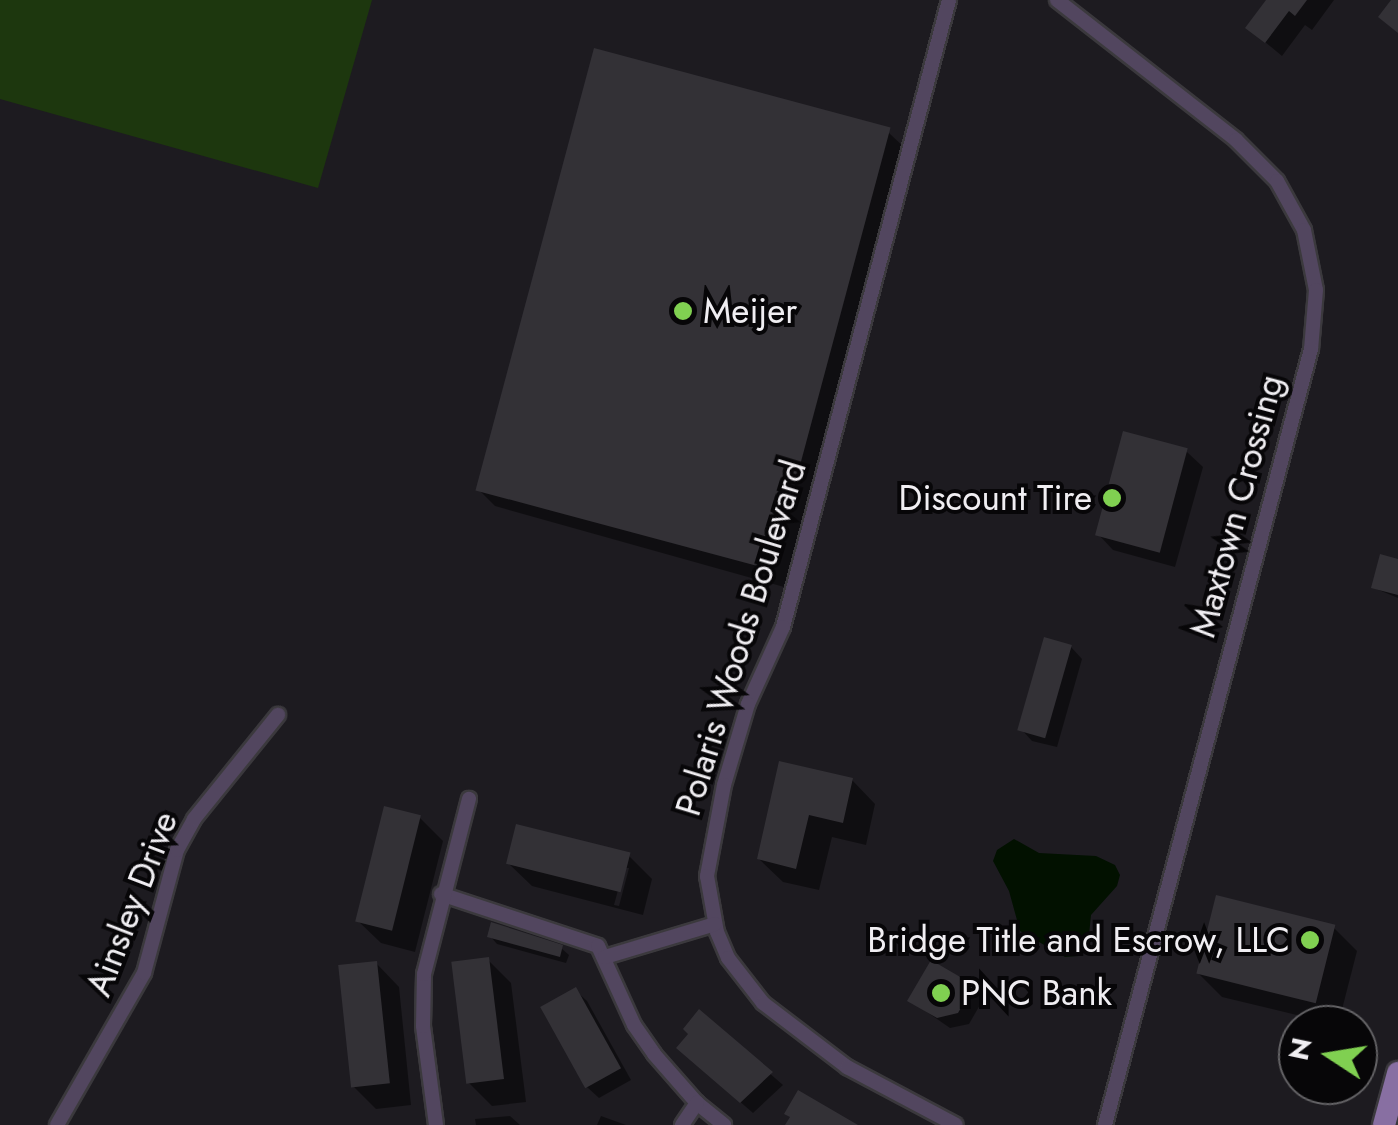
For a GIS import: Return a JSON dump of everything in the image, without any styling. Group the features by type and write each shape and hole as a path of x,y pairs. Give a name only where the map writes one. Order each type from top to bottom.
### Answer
{"main road":[{"path":"1384,1125 1398,1073"}],"street":[{"name":"Polaris Woods Boulevard","path":"949,0 783,627 748,704 713,826 707,876 715,924 728,958 762,1003 847,1067 956,1125"},
{"name":"Maxtown Crossing","path":"1057,0 1236,140 1277,182 1304,230 1316,290 1311,350 1106,1125"},
{"name":"Ainsley Drive","path":"57,1125 144,973 177,850 205,804 278,715"},
{"path":"436,1125 423,1026 424,974 441,894 469,799"},
{"path":"441,894 598,946 634,1026 697,1103 724,1125"},
{"path":"605,958 715,924"},
{"path":"682,1125 697,1103"}],"green space":[{"path":"0,0 372,0 318,188 0,99"}],"shaded area":[{"path":"1014,839 1039,853 1096,856 1115,865 1120,875 1117,886 1091,915 1089,935 1079,956 1065,957 1020,931 1009,891 993,861 997,850"}],"building":[{"path":"1266,0 1307,0 1295,16 1289,11 1265,43 1245,28"},
{"path":"1391,0 1398,0 1398,33 1378,17"},
{"name":"Meijer","path":"594,48 891,127 772,570 475,490"},
{"path":"1123,431 1188,448 1160,553 1095,535"},
{"path":"1380,554 1398,559 1398,595 1371,588"},
{"path":"1044,637 1072,645 1045,738 1017,730"},
{"path":"779,761 853,778 843,823 809,815 796,869 757,859"},
{"path":"384,806 421,815 392,931 355,921"},
{"path":"516,824 630,853 621,892 506,864"},
{"path":"1216,895 1335,925 1316,1003 1196,974"},
{"path":"491,922 563,945 560,957 487,937"},
{"path":"489,957 504,1079 466,1084 451,962"},
{"name":"PNC Bank","path":"931,960 974,985 958,1013 937,1018 907,1001"},
{"path":"377,961 390,1083 351,1087 338,965"},
{"path":"576,987 621,1068 585,1088 540,1007"},
{"path":"699,1009 773,1072 740,1103 676,1048 688,1034 683,1029"},
{"path":"798,1090 858,1125 785,1125 790,1117 784,1114"}],"place":[{"name":"Meijer","path":"683,311"},
{"name":"Discount Tire","path":"1112,498"},
{"name":"Bridge Title and Escrow, LLC","path":"1310,940"},
{"name":"PNC Bank","path":"941,993"}]}
